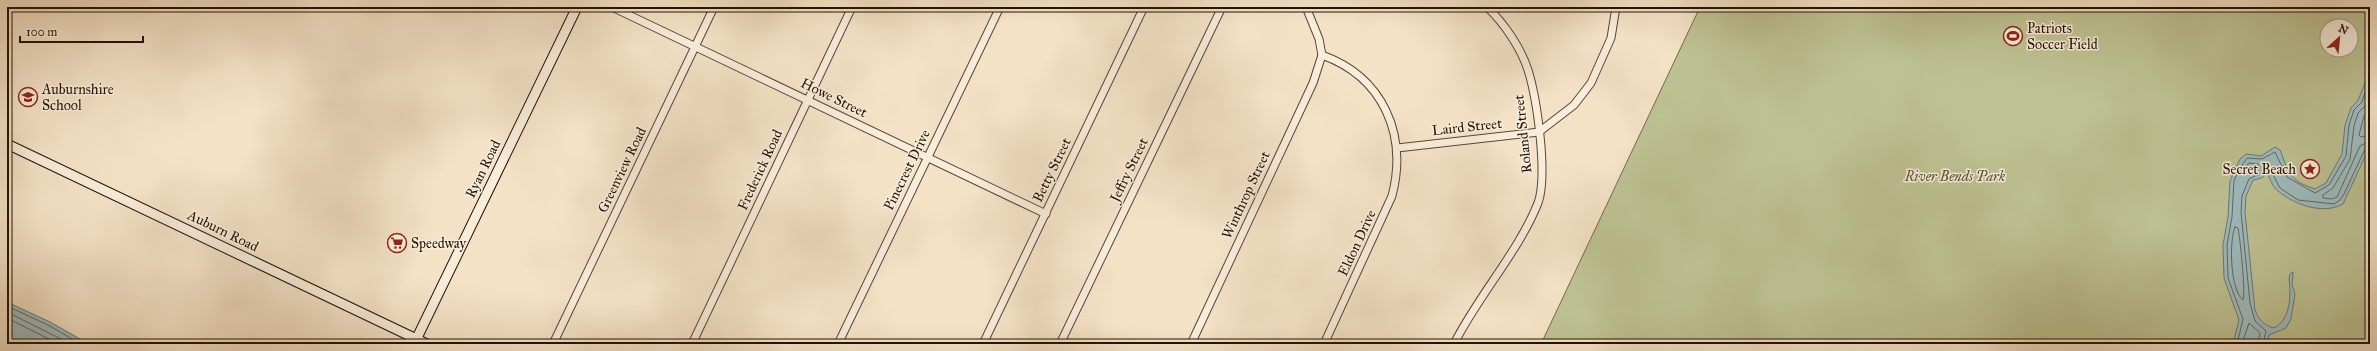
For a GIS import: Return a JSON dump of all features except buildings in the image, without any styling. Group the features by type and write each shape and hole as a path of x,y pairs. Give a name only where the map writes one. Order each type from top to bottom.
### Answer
{"main road":[{"name":"Ryan Road","path":"415,342 577,7"},
{"name":"Auburn Road","path":"7,144 415,342 427,344"}],"street":[{"name":"Howe Street","path":"612,7 1046,214"},
{"name":"Greenview Road","path":"553,344 714,7"},
{"name":"Frederick Road","path":"692,344 852,7"},
{"name":"Pinecrest Drive","path":"838,344 1000,7"},
{"name":"Betty Street","path":"983,344 1144,7"},
{"name":"Jeffry Street","path":"1060,344 1222,7"},
{"path":"1306,7 1319,39 1322,55"},
{"name":"Roland Street","path":"1457,343 1469,315 1525,228 1538,201 1542,177 1539,132 1528,70 1506,30 1487,7"},
{"path":"1539,132 1574,105 1591,83 1611,38 1616,7"},
{"name":"Eldon Drive","path":"1322,55 1336,60 1371,86 1387,112 1397,148 1397,171 1392,196 1324,344"},
{"name":"Winthrop Street","path":"1191,344 1313,82 1322,55"},
{"name":"Laird Street","path":"1397,148 1539,132"}],"green space":[{"name":"River Bends Park","path":"1700,7 2370,7 2370,344 1541,344"}],"water":[{"path":"2370,65 2370,146 2343,204 2327,209 2309,207 2285,196 2276,190 2268,175 2265,174 2262,178 2253,180 2246,196 2245,212 2255,310 2258,317 2264,324 2274,328 2284,319 2290,300 2289,279 2290,274 2293,272 2292,285 2295,294 2291,319 2286,328 2269,335 2266,344 2233,344 2239,320 2224,278 2223,245 2228,217 2230,181 2240,159 2246,154 2261,156 2275,147 2280,150 2285,164 2294,179 2315,189 2326,183 2342,154 2345,125 2351,108 2358,100 2364,86"},
{"path":"7,302 50,322 89,344 7,344"}],"place":[{"name":"Patriots Soccer Field","path":"2013,36"},
{"name":"Auburnshire School","path":"28,97"},
{"name":"Secret Beach","path":"2310,169"},
{"name":"Speedway","path":"397,243"}]}
